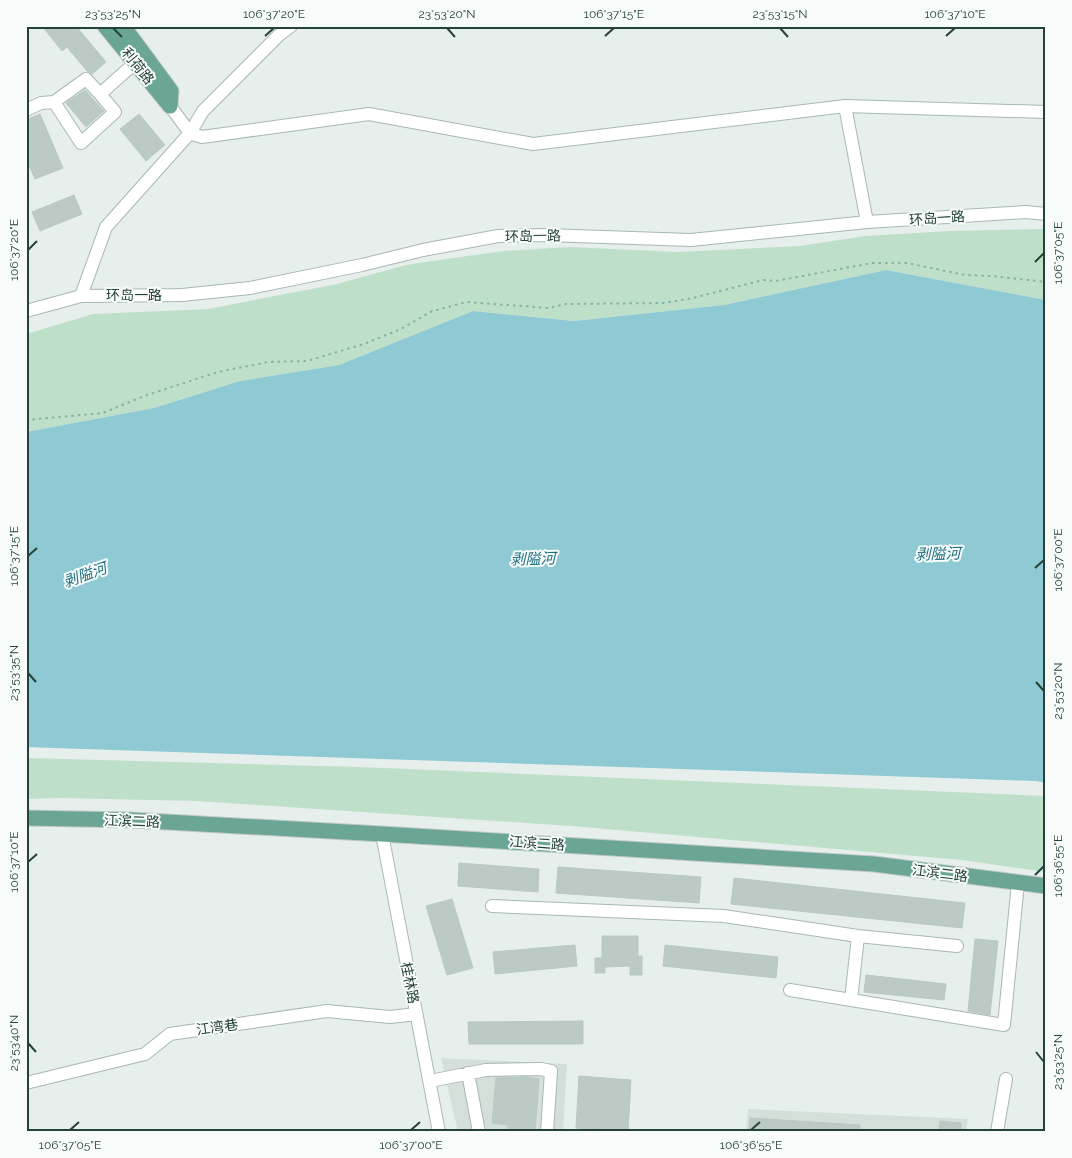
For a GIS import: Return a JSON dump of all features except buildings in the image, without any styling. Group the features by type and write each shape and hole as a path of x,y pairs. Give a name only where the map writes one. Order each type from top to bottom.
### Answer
{"main road":[{"name":"利荷路","path":"106,26 170,106"},
{"name":"利荷路","path":"123,26 171,91 170,106"},
{"name":"江滨二路","path":"26,818 130,820 874,864 1046,886"}],"street":[{"path":"80,296 106,227 190,132 204,111 279,35 291,26"},
{"path":"100,94 135,63"},
{"path":"26,110 41,103 54,102 86,79 116,112 81,143 54,102"},
{"name":"利荷路","path":"170,106 190,132"},
{"path":"190,132 202,137 369,114 532,144 845,106 1046,112"},
{"path":"845,106 867,222"},
{"name":"环岛一路","path":"26,311 80,296 182,295 250,288 362,265 423,250 498,236 545,235 691,240 867,222 1026,212 1046,214"},
{"name":"桂林路","path":"382,834 439,1132"},
{"path":"790,990 1004,1025 1018,883"},
{"path":"492,906 724,916 858,936 957,946"},
{"path":"851,1000 858,936"},
{"name":"江湾巷","path":"26,1083 145,1054 170,1034 327,1011 390,1017 416,1014"},
{"path":"430,1081 486,1070 540,1069 550,1071 546,1132"},
{"path":"468,1073 479,1132"},
{"path":"998,1132 1006,1078"}],"path":[{"path":"26,420 103,414 144,396 218,372 268,362 307,361 364,344 401,329 430,312 466,302 549,308 566,304 664,303 693,298 763,280 776,281 872,263 907,263 965,275 1046,282"}],"shaded area":[{"path":"441,1058 567,1064 563,1132 458,1132"},
{"path":"748,1109 968,1119 966,1132 746,1132"}],"green space":[{"path":"1046,229 1046,300 886,270 724,305 574,321 473,311 339,365 240,381 154,408 26,432 26,334 93,314 208,309 337,284 406,265 504,251 570,247 678,252 800,246 865,236 950,231"},
{"path":"26,758 360,767 1046,796 1046,872 962,860 571,826 196,801 26,799"}],"water":[{"name":"剥隘河","path":"886,270 1046,300 1046,783 1036,781 26,747 26,432 154,408 240,381 339,365 473,311 574,321 724,305"}]}
